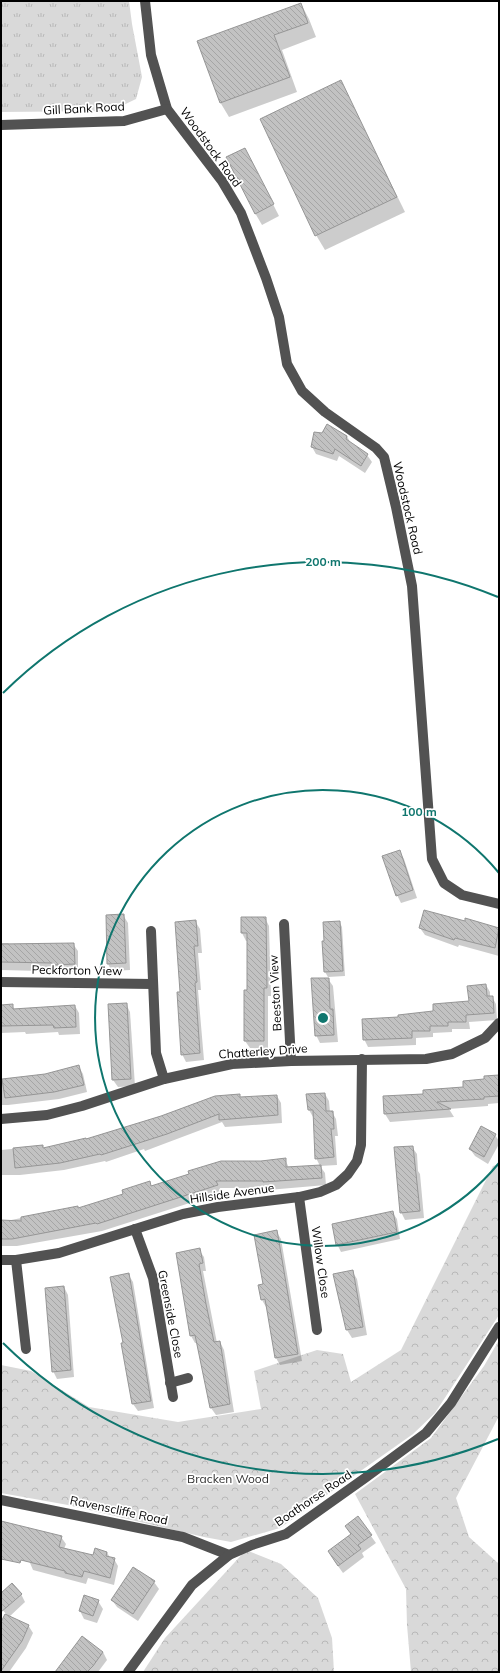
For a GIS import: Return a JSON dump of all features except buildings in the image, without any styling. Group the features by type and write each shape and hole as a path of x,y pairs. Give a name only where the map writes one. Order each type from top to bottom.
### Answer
{"street":[{"name":"Woodstock Road","path":"145,1 151,55 167,109 222,181 241,213 279,317 287,364 302,391 325,412 376,448 384,457 412,586 432,860 444,883 462,895 499,904"},
{"name":"Gill Bank Road","path":"1,125 124,121 167,109"},
{"name":"Beeston View","path":"284,924 292,1061"},
{"path":"152,931 156,1053 164,1079"},
{"name":"Peckforton View","path":"1,982 153,984"},
{"name":"Chatterley Drive","path":"1,1119 47,1115 82,1106 164,1079 232,1064 362,1059 426,1059 452,1054 486,1038 499,1024"},
{"name":"Hillside Avenue","path":"1,1260 16,1260 59,1253 184,1214 218,1207 299,1197 320,1192 336,1185 348,1174 357,1161 361,1145 362,1059"},
{"name":"Willow Close","path":"299,1197 318,1330"},
{"name":"Greenside Close","path":"135,1229 153,1278 173,1397"},
{"path":"16,1260 26,1349"},
{"name":"Boathorse Road","path":"128,1672 192,1585 229,1555 252,1545 286,1534 426,1433 451,1403 499,1327"},
{"path":"170,1382 188,1378"},
{"name":"Ravenscliffe Road","path":"1,1500 183,1538 229,1555"}],"green space":[{"path":"1,1 129,1 142,77 136,99 111,111 1,112"},
{"name":"Bracken Wood","path":"499,1164 499,1315 435,1413 413,1434 280,1528 231,1542 68,1505 1,1493 1,1365 31,1371 89,1407 178,1422 261,1409 254,1371 317,1350 343,1354 351,1382 401,1350 493,1166"},
{"path":"499,1340 499,1416 456,1498 469,1537 499,1564 499,1672 411,1672 406,1589 355,1494 431,1438 484,1366"},
{"path":"246,1550 281,1564 318,1598 332,1638 334,1672 143,1672 165,1638"}]}
